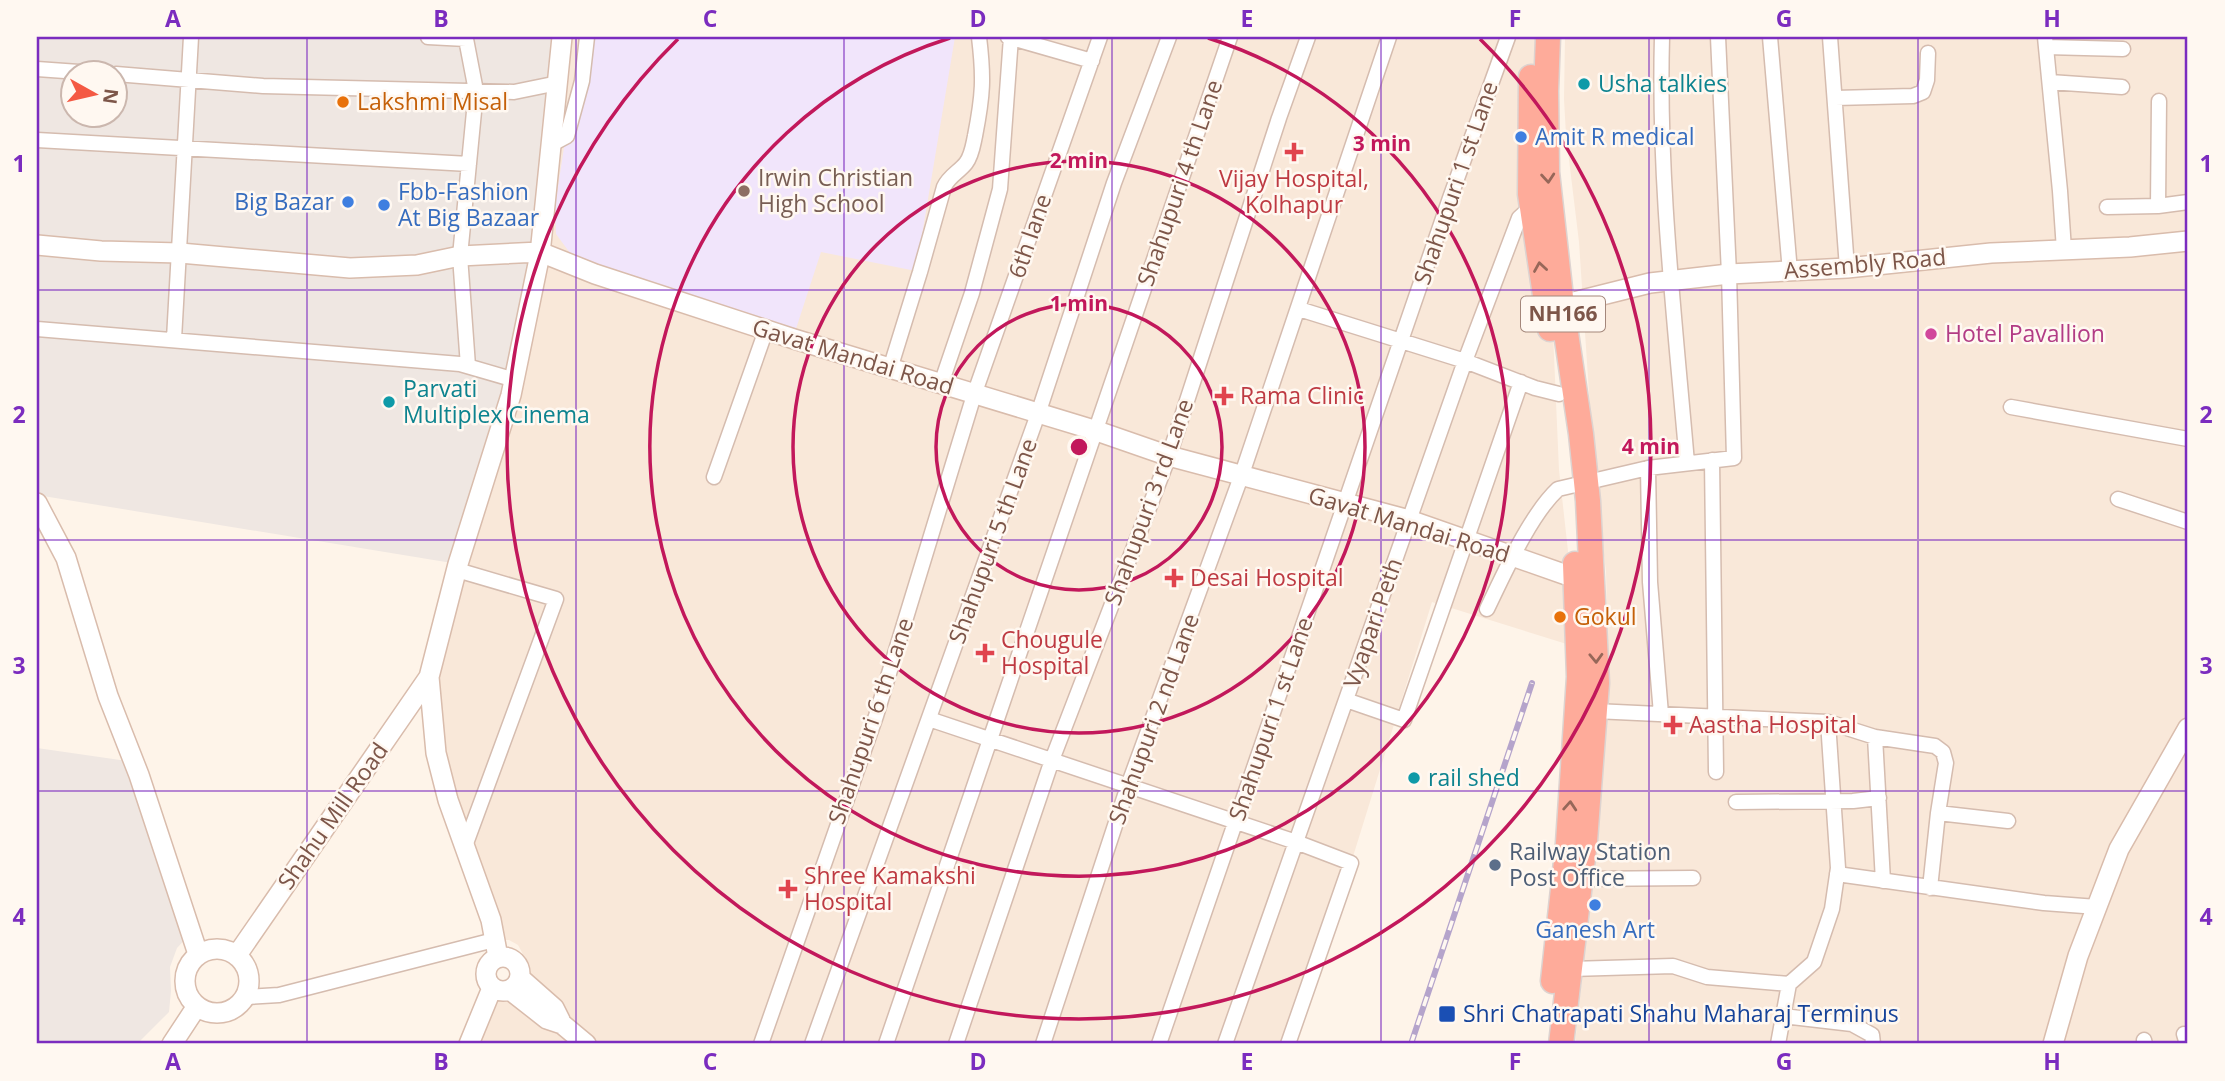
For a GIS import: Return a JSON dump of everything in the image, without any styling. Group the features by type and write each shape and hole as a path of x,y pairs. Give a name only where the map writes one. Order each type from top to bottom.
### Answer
{"highway":[{"name":"NH166","path":"1532,37 1529,116 1531,207 1581,434 1575,578 1579,677 1571,969 1561,1044"},
{"name":"NH166","path":"1546,1044 1595,711 1596,663 1591,538 1559,394 1547,172 1548,37"}],"street":[{"path":"174,340 191,37"},
{"path":"428,37 465,38 476,91 460,256 468,366"},
{"path":"562,37 540,252 515,380 457,570 429,677 436,753 448,800 491,919 496,949 485,974 506,987 554,1008 562,1024 586,1044"},
{"path":"552,144 567,136 582,81 587,37"},
{"path":"890,369 944,187 948,178 966,163 971,152 983,99 979,37"},
{"path":"941,384 976,280 1000,189 1010,37 1036,40 1091,61"},
{"name":"6th lane","path":"974,395 1100,37"},
{"name":"Shahupuri 5 th Lane","path":"812,1044 1038,414 1114,183 1170,37"},
{"name":"Shahupuri 4 th Lane","path":"886,1044 1230,37"},
{"name":"Shahupuri 3 rd Lane","path":"956,1044 1052,760 1169,456 1308,37"},
{"name":"Shahupuri 2 nd Lane","path":"1043,1044 1128,786 1242,474 1389,37"},
{"name":"Shahupuri 1 st Lane","path":"1159,1044 1508,37"},
{"path":"1662,37 1660,108 1671,282 1687,463"},
{"path":"1486,609 1512,557 1548,498 1558,489 1648,468 1734,458 1718,37"},
{"path":"1770,37 1790,272"},
{"path":"1830,37 1847,268"},
{"path":"2064,250 2046,42 2123,49"},
{"path":"1835,98 1913,96 1923,92 1927,80 1928,53"},
{"path":"37,69 60,71"},
{"path":"130,75 263,86 514,92 558,82"},
{"path":"2050,82 2122,86"},
{"path":"2158,206 2159,101"},
{"path":"37,140 469,164"},
{"path":"2107,207 2158,206 2188,202"},
{"name":"Vyapari Peth","path":"1225,1044 1465,361 1519,218 1531,207"},
{"name":"Assembly Road","path":"1554,308 1650,283 1729,274 1847,268 1991,253 2130,247 2188,241"},
{"path":"37,245 101,251 180,253 350,268 416,265 460,256 540,252"},
{"name":"Gavat Mandai Road","path":"540,252 595,274 766,330 1094,430 1169,456 1409,520 1575,578"},
{"path":"1299,309 1465,361 1559,394"},
{"path":"37,330 468,366 515,380"},
{"path":"714,477 766,330"},
{"path":"1346,700 1405,720 1521,382"},
{"name":"Shahupuri 6 th Lane","path":"761,1044 876,716 974,395"},
{"path":"2011,407 2188,439"},
{"path":"1712,460 1716,772"},
{"path":"1648,468 1650,582 1661,713"},
{"path":"2118,499 2188,522"},
{"path":"37,503 66,558 108,696 139,775 198,954"},
{"path":"457,570 556,599 465,846"},
{"name":"Shahu Mill Road","path":"237,955 429,677"},
{"path":"1595,711 1828,722 1875,737 1935,746 1942,752 1946,763 1930,888"},
{"path":"929,719 1296,842 1351,863 1288,1044"},
{"path":"1778,1044 1789,984 1814,962 1832,909 1837,874 1828,722"},
{"path":"2053,1044 2078,956 2119,849 2188,728"},
{"path":"1875,737 1883,881"},
{"path":"1736,803 1834,802 1879,798"},
{"path":"1938,813 2008,821"},
{"path":"1837,874 2044,903 2097,907"},
{"path":"1572,879 1693,878"},
{"path":"218,948 237,955 244,963 249,984 246,997 231,1010 209,1013 197,1006 186,992 185,971 198,954 207,949 218,948"},
{"path":"246,997 279,995 496,949 518,966 469,1044"},
{"path":"1571,969 1673,966 1707,977 1789,984"},
{"path":"478,1044 506,987"},
{"path":"173,1044 197,1006"},
{"path":"1783,1016 1852,1024 1872,1035 1873,1044"}],"shaded area":[{"path":"37,37 561,37 540,254 458,564 37,495"},
{"path":"567,37 1535,37 1551,287 1559,470 1571,578 1573,646 1432,602 1351,863 1289,1044 479,1044 507,983 522,972 525,958 518,945 502,940 462,827 434,701"},
{"name":"Irwin Christian High School","path":"581,37 955,37 916,271 821,252 793,338 596,268 570,253 556,234 555,206"},
{"path":"1565,37 2188,37 2188,1044 1575,1044 1597,836 1608,649 1606,572 1594,468 1579,242 1566,135"},
{"path":"37,748 134,762 190,934 177,948 170,967 169,1012 137,1044 37,1044"}],"railway":[{"path":"1411,1044 1532,683"}],"place":[{"name":"Usha talkies","path":"1584,84"},
{"name":"Lakshmi Misal","path":"343,102"},
{"name":"Amit R medical","path":"1521,137"},
{"name":"Vijay Hospital, Kolhapur","path":"1294,152"},
{"name":"Irwin Christian High School","path":"744,191"},
{"name":"Big Bazar","path":"348,202"},
{"name":"Fbb-Fashion At Big Bazaar","path":"384,205"},
{"name":"Hotel Pavallion","path":"1931,334"},
{"name":"Rama Clinic","path":"1224,396"},
{"name":"Parvati Multiplex Cinema","path":"389,402"},
{"name":"Desai Hospital","path":"1174,578"},
{"name":"Gokul","path":"1560,617"},
{"name":"Chougule Hospital","path":"985,653"},
{"name":"Aastha Hospital","path":"1673,725"},
{"name":"rail shed","path":"1414,778"},
{"name":"Railway Station Post Office","path":"1495,865"},
{"name":"Shree Kamakshi Hospital","path":"788,889"},
{"name":"Ganesh Art","path":"1595,905"},
{"name":"Shri Chatrapati Shahu Maharaj Terminus","path":"1447,1014"}]}
